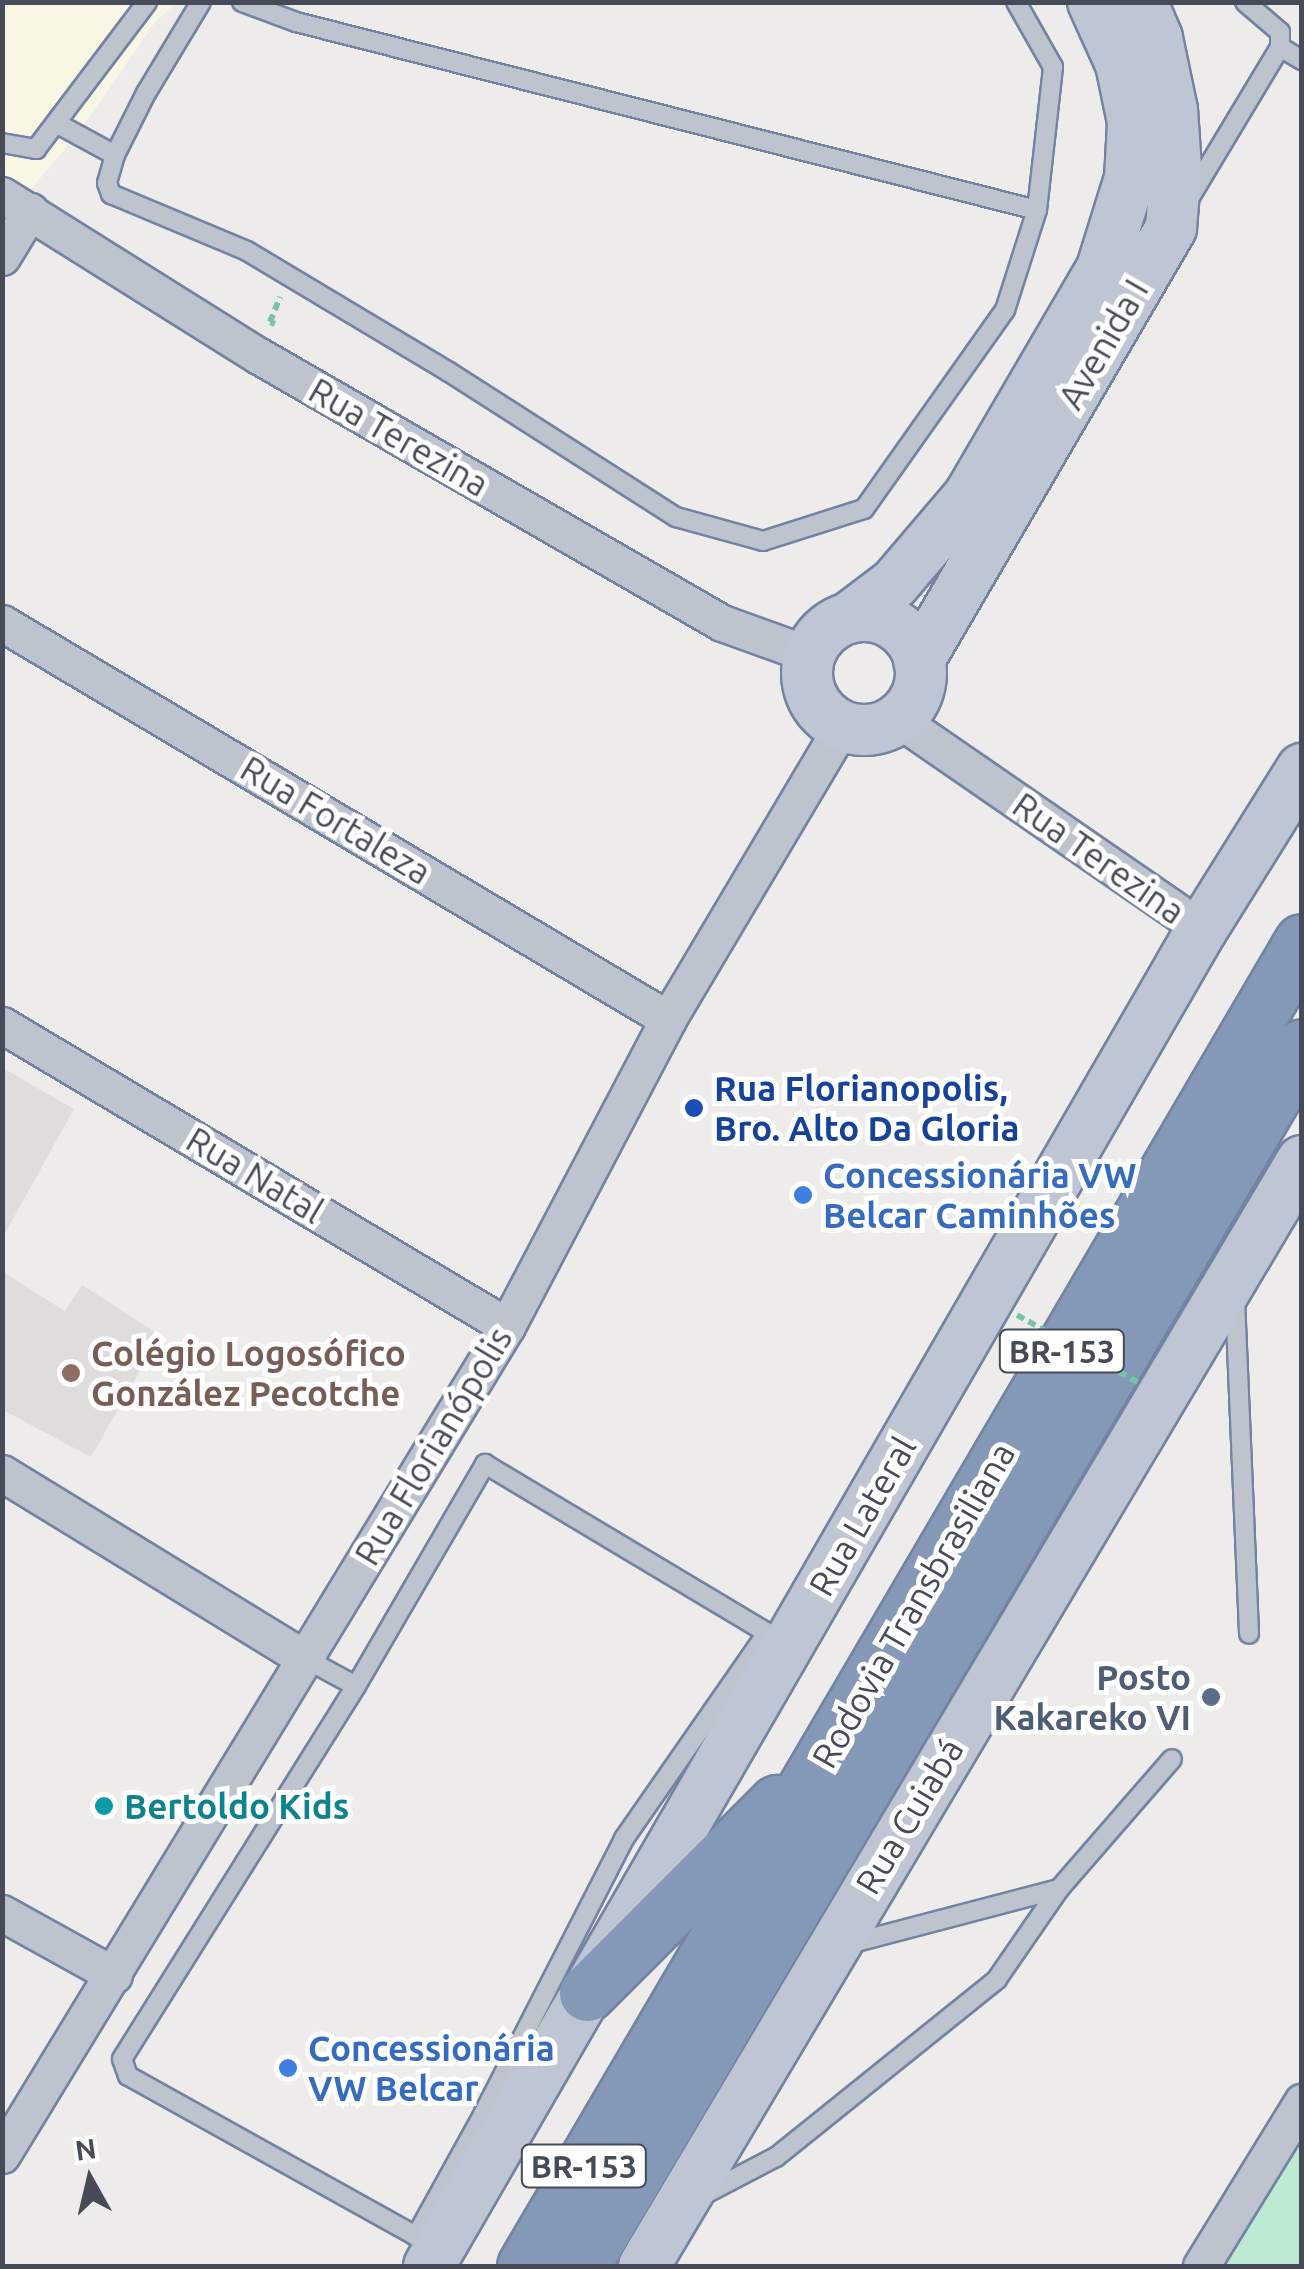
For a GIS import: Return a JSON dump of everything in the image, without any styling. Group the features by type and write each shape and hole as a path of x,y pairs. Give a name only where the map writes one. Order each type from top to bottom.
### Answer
{"highway":[{"name":"Rodovia Transbrasiliana","path":"525,2266 1302,942"},
{"name":"Rodovia Transbrasiliana","path":"581,2266 1302,1047"},
{"path":"587,1993 823,1760"}],"main road":[{"name":"Avenida I","path":"850,618 895,582 969,496 1102,268 1130,178 1133,122 1121,64 1092,2"},
{"name":"Avenida I","path":"919,660 1171,228 1176,168 1172,110 1157,38 1142,2"},
{"path":"850,618 885,620 900,629 919,660 920,689 915,704 898,719 871,730 842,726 829,719 811,696 808,654 819,637 850,618"},
{"name":"Rua Lateral","path":"428,2266 1202,928 1302,769"},
{"name":"Rua Cuiabá","path":"644,2266 1302,1161"}],"street":[{"path":"2,257 16,203"},
{"name":"Rua Terezina","path":"16,203 259,356 722,623 808,654"},
{"name":"Rua Fortaleza","path":"2,623 668,1019"},
{"name":"Rua Terezina","path":"898,719 1202,928"},
{"name":"Rua Florianópolis","path":"2,2155 507,1326 668,1019 842,726"},
{"name":"Rua Natal","path":"2,1026 507,1326"},
{"path":"2,1473 304,1658"},
{"path":"2,1913 114,1975"},
{"path":"1201,2266 1302,2102"}],"lane":[{"path":"2,143 36,149 147,2"},
{"path":"201,2 146,93 116,155 107,183 111,194 248,252 449,372 676,517 763,541 864,508 1005,310 1037,210 1053,67 1016,2"},
{"path":"242,2 296,22 1037,210"},
{"path":"1171,228 1280,48 1280,32 1245,2"},
{"path":"1280,48 1302,60"},
{"path":"56,123 116,155"},
{"path":"1232,1276 1239,1339 1249,1634"},
{"path":"485,1464 768,1633 624,1840 416,2236 128,2076 122,2059 356,1686 485,1464"},
{"path":"304,1658 356,1686"},
{"path":"674,2210 776,2157 997,1979 1059,1889 1172,1759"},
{"path":"830,1949 1059,1889"}],"path":[{"path":"1017,1315 1139,1383"}],"shaded area":[{"path":"2,3 176,3 156,21 76,136 30,190 3,173"},
{"path":"3,1068 74,1109 3,1237"},
{"name":"Colégio Logosófico González Pecotche","path":"3,1272 65,1311 82,1285 160,1335 91,1457 3,1410"}],"green space":[{"path":"1301,2132 1301,2266 1220,2266"}],"place":[{"name":"Rua Florianopolis, Bro. Alto Da Gloria","path":"694,1108"},
{"name":"Concessionária VW Belcar Caminhões","path":"803,1195"},
{"name":"Colégio Logosófico González Pecotche","path":"71,1373"},
{"name":"Posto Kakareko VI","path":"1211,1697"},
{"name":"Bertoldo Kids","path":"104,1806"},
{"name":"Concessionária VW Belcar","path":"288,2068"}]}
